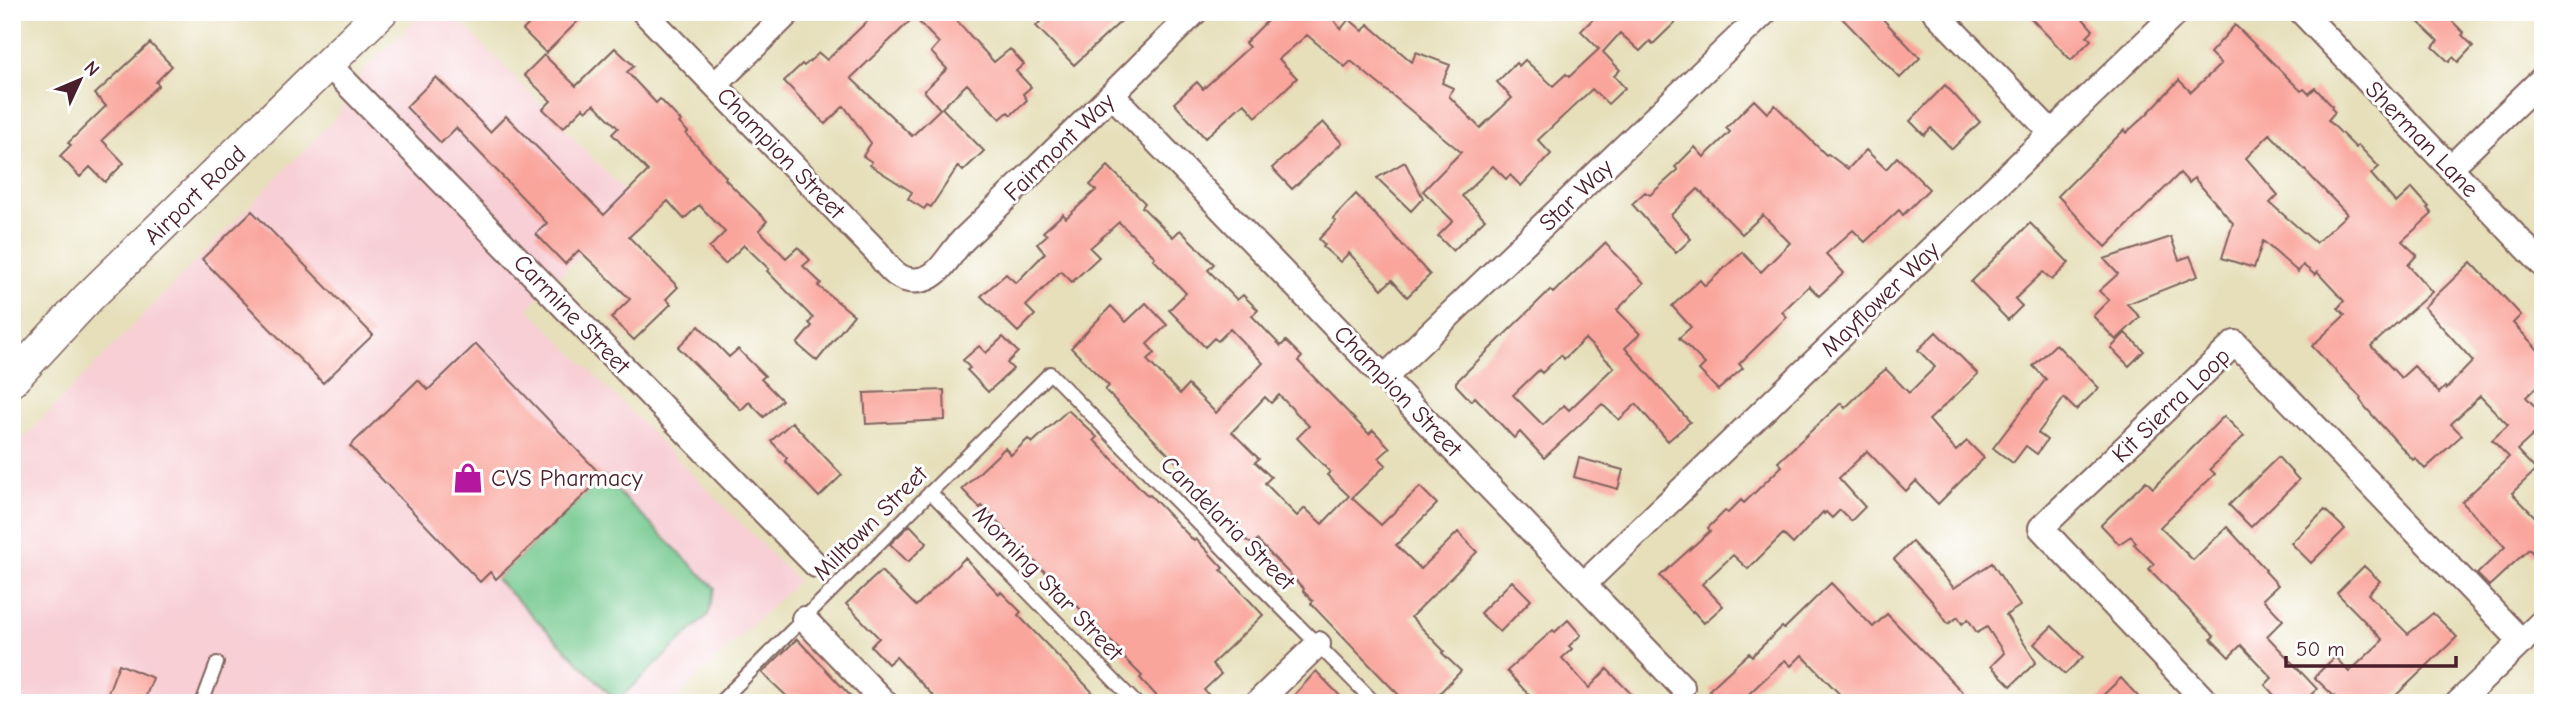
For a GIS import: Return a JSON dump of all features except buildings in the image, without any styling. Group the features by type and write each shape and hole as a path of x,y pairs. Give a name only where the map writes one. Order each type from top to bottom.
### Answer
{"street":[{"name":"Airport Road","path":"12,380 88,298 381,12"},
{"name":"Champion Street","path":"644,12 877,252 890,271 899,277 923,279"},
{"path":"715,85 789,12"},
{"name":"Fairmont Way","path":"923,279 934,275 953,250 1195,12"},
{"name":"Star Way","path":"1385,377 1765,12"},
{"path":"1935,12 2052,134"},
{"name":"Mayflower Way","path":"1583,585 2178,12"},
{"name":"Sherman Lane","path":"2302,12 2543,265"},
{"name":"Carmine Street","path":"327,63 816,565"},
{"path":"2450,168 2543,78"},
{"name":"Champion Street","path":"1112,95 1682,687"},
{"name":"Kit Sierra Loop","path":"2207,703 2041,528 2235,343 2522,642"},
{"path":"804,619 885,703"},
{"path":"2458,703 2543,621"},
{"path":"1257,703 1318,644"}],"lane":[{"name":"Milltown Street","path":"719,703 1050,373"},
{"name":"Candelaria Street","path":"1050,373 1375,703"},
{"name":"Morning Star Street","path":"930,492 1136,703"},
{"path":"202,703 217,663"}],"shaded area":[{"path":"425,12 451,12 634,201 528,308 798,581 671,703 12,703 12,450 337,116 365,68"}],"green space":[{"path":"603,477 715,588 708,615 617,701 496,579"}],"place":[{"name":"CVS Pharmacy","path":"468,478"}]}
